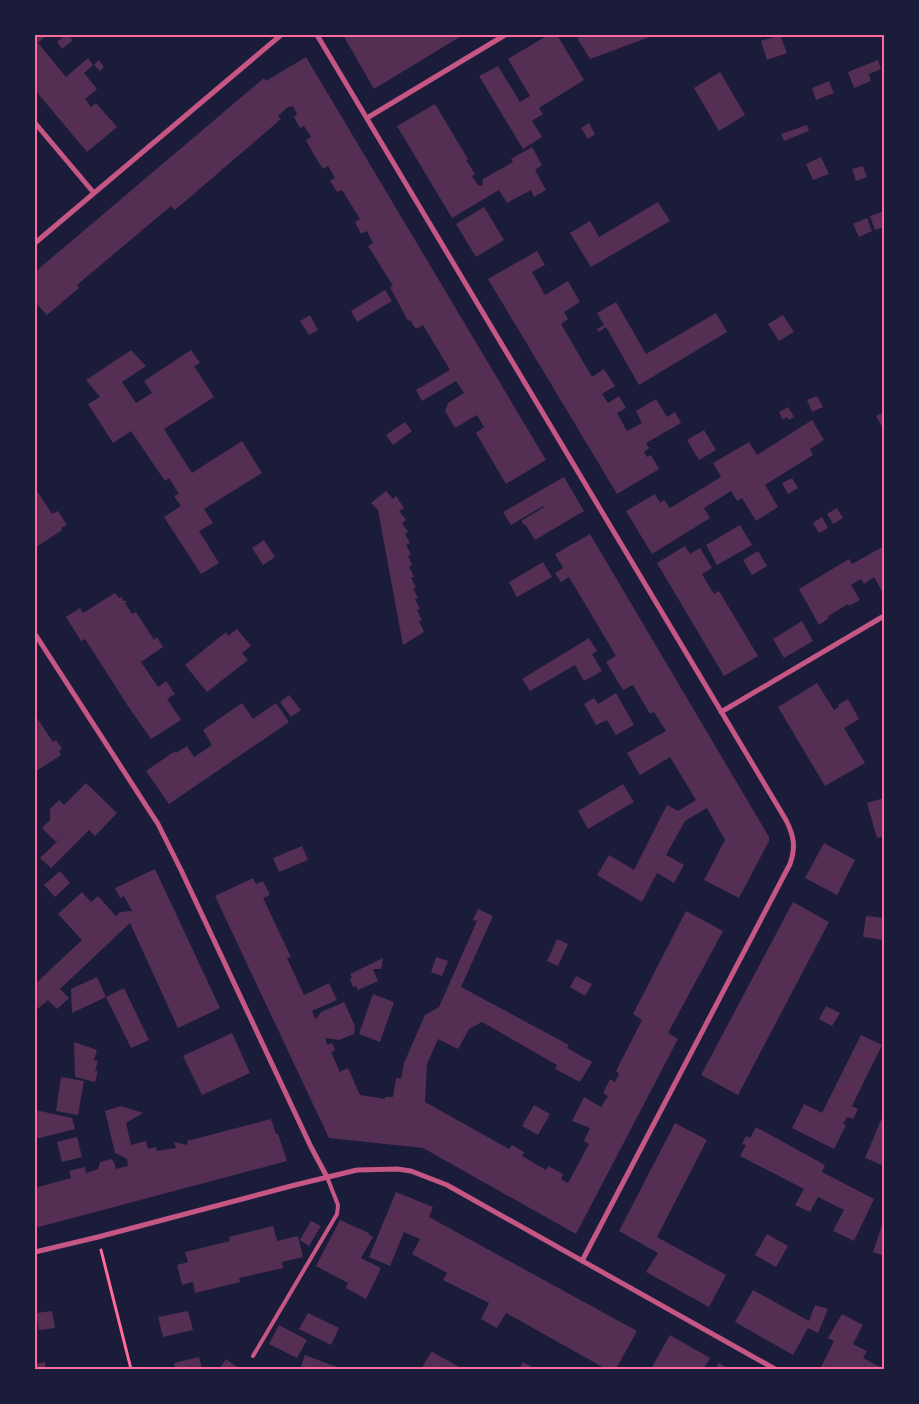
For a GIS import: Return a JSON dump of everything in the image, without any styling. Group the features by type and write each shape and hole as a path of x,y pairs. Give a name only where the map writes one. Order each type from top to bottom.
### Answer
{"street":[{"path":"35,243 281,35"},
{"path":"318,35 786,820 794,838 795,844 792,858 582,1261"},
{"path":"366,118 505,35"},
{"path":"35,123 94,193"},
{"path":"721,712 884,616"},
{"path":"35,634 158,824 311,1147 327,1176"},
{"path":"35,1252 327,1176 371,1168 404,1170 427,1176 456,1190 775,1369"}],"lane":[{"path":"253,1356 337,1214 338,1206 327,1176"}],"path":[{"path":"98,1237 131,1369"}],"building":[{"path":"35,35 47,35 38,43 66,77 88,58 93,65 84,73 97,89 85,99 91,107 96,103 117,127 87,152 35,90"},
{"path":"65,35 68,35 73,40 62,49 57,42"},
{"path":"343,35 387,35 388,37 391,35 463,35 374,89"},
{"path":"548,35 557,35 584,80 539,108 543,114 532,121 542,137 523,149 479,76 498,66 520,102 530,96 508,59"},
{"path":"587,35 655,35 590,59 577,38"},
{"path":"780,35 787,53 767,60 761,41"},
{"path":"306,57 546,460 506,484 476,433 484,427 477,415 455,428 445,411 448,403 464,393 456,381 422,401 416,390 450,370 423,325 416,329 410,320 408,321 390,287 393,286 368,246 373,243 367,231 361,234 355,222 360,219 342,190 337,192 330,181 335,178 328,166 323,169 314,155 306,140 311,137 304,126 300,128 294,117 297,114 293,106 288,107 278,116 281,119 175,210 171,206 77,285 79,288 47,315 35,302 35,272 264,78 266,81"},
{"path":"99,60 104,67 100,71 94,65"},
{"path":"878,60 881,69 869,74 871,81 854,88 848,72"},
{"path":"720,72 745,115 719,131 694,88"},
{"path":"829,81 834,93 816,100 812,88"},
{"path":"435,104 468,159 466,160 475,174 472,176 478,185 482,186 483,179 513,162 511,159 532,147 542,165 535,170 546,190 534,197 531,190 507,203 499,190 452,218 397,126"},
{"path":"589,123 595,134 588,139 581,128"},
{"path":"807,125 809,131 784,141 781,134"},
{"path":"821,157 829,174 813,180 806,164"},
{"path":"863,166 867,177 856,181 852,169"},
{"path":"658,202 670,221 591,267 570,233 590,221 599,237"},
{"path":"484,207 504,240 476,257 456,224"},
{"path":"882,212 884,227 875,230 870,216"},
{"path":"867,218 872,231 859,237 853,224"},
{"path":"537,251 545,265 532,272 545,295 568,281 580,302 564,312 568,319 561,324 592,377 604,369 615,386 602,394 608,403 619,396 626,408 617,413 627,431 642,423 636,411 656,399 667,417 675,412 681,423 646,443 649,448 644,452 647,457 651,455 659,469 617,494 488,279"},
{"path":"385,290 392,301 357,322 351,311"},
{"path":"616,302 646,354 716,313 727,332 639,385 606,327 599,332 597,329 604,325 597,313"},
{"path":"310,315 318,330 309,335 300,321"},
{"path":"783,315 794,332 779,341 768,324"},
{"path":"131,350 146,366 122,382 136,403 152,393 144,381 191,350 200,363 194,366 214,397 164,429 192,473 242,441 262,473 204,509 213,523 199,531 219,563 201,574 164,517 181,506 174,496 179,494 169,478 165,481 131,431 113,443 88,404 100,397 86,380"},
{"path":"817,396 823,407 812,412 807,400"},
{"path":"788,407 794,417 789,420 787,417 783,420 779,412"},
{"path":"884,412 884,430 876,416"},
{"path":"812,420 824,440 810,449 813,455 765,485 778,507 756,521 742,498 737,501 731,491 704,508 710,518 652,554 626,511 655,494 660,503 664,500 670,508 721,477 713,463 749,442 757,455"},
{"path":"405,422 412,431 393,445 386,435"},
{"path":"704,430 716,450 699,460 687,440"},
{"path":"564,477 584,511 535,540 521,521 543,506 511,525 503,512"},
{"path":"792,478 798,488 788,494 782,483"},
{"path":"35,488 52,514 58,511 67,525 35,548"},
{"path":"386,491 393,499 396,496 404,508 399,511 406,520 402,523 408,532 405,534 410,543 406,545 411,554 408,556 412,565 409,567 414,577 411,577 416,588 413,588 418,598 415,599 420,609 417,610 422,620 419,621 424,632 403,645 378,510 371,503"},
{"path":"837,508 843,518 833,524 827,514"},
{"path":"822,517 828,528 819,533 813,523"},
{"path":"740,525 752,545 717,565 706,545"},
{"path":"590,534 769,837 769,841 739,898 704,880 725,840 707,808 685,821 666,855 684,865 674,883 657,873 642,902 597,875 609,855 634,870 667,805 678,811 696,800 670,757 640,775 627,753 666,731 654,712 650,714 633,685 623,690 606,662 616,656 569,577 561,582 555,573 563,568 555,554"},
{"path":"264,540 275,557 263,565 252,548"},
{"path":"685,546 690,554 700,548 712,568 702,574 714,594 719,591 758,656 724,676 657,563"},
{"path":"884,546 884,595 874,577 864,584 861,579 851,585 860,600 849,606 848,604 828,616 829,618 819,625 799,589 849,559 852,564"},
{"path":"758,551 767,566 752,575 743,560"},
{"path":"543,562 552,577 517,597 509,582"},
{"path":"115,593 119,598 121,597 124,601 127,601 125,603 132,614 136,612 154,640 157,637 163,647 141,662 158,687 166,681 175,694 167,699 181,720 151,739 85,639 81,641 66,617 80,608 83,613"},
{"path":"802,621 813,641 784,658 773,639"},
{"path":"237,629 251,646 242,653 248,660 207,692 185,665 226,632 228,636"},
{"path":"589,638 597,651 592,654 602,671 584,681 575,665 530,691 522,679"},
{"path":"817,683 834,710 848,699 859,719 844,728 865,763 825,786 778,707"},
{"path":"616,693 634,725 616,735 607,720 596,725 584,704 594,698 598,704"},
{"path":"289,695 301,710 291,717 280,702"},
{"path":"242,703 253,719 276,703 289,722 169,804 146,771 175,751 176,753 187,746 194,757 212,745 203,730"},
{"path":"35,715 53,742 56,740 62,749 59,751 61,755 35,772"},
{"path":"86,783 117,813 95,836 89,830 51,868 40,858 67,832 56,842 42,828 50,820 50,809 59,800 64,805"},
{"path":"623,784 634,802 588,829 578,811"},
{"path":"884,798 884,836 877,838 867,803"},
{"path":"824,843 855,860 837,895 805,878"},
{"path":"302,846 308,860 279,872 273,858"},
{"path":"155,869 220,1008 178,1028 130,923 60,989 69,998 57,1009 48,1000 35,1011 35,984 82,940 58,914 82,892 91,902 98,896 116,916 120,912 132,911 124,896 120,898 115,888"},
{"path":"60,871 70,883 55,897 44,885"},
{"path":"253,878 256,884 263,881 270,895 263,898 291,957 287,958 304,995 329,983 337,1000 312,1011 316,1019 321,1012 344,1002 355,1026 354,1034 339,1040 326,1038 328,1045 332,1043 335,1050 331,1052 339,1072 348,1068 360,1095 385,1099 385,1097 393,1097 396,1078 401,1079 404,1063 425,1015 439,1007 477,921 473,920 478,909 493,916 461,987 569,1045 567,1048 592,1062 580,1082 555,1069 557,1065 482,1022 469,1029 458,1049 438,1039 427,1064 425,1102 509,1149 512,1145 524,1152 522,1156 546,1170 548,1166 563,1174 561,1179 568,1183 589,1144 584,1141 590,1128 572,1121 584,1097 601,1107 608,1096 603,1093 610,1079 615,1082 619,1074 616,1071 642,1020 633,1014 686,911 723,931 668,1033 678,1039 576,1234 423,1148 329,1138 215,896"},
{"path":"793,902 829,922 738,1095 701,1075"},
{"path":"866,916 884,918 884,940 863,937"},
{"path":"557,939 568,944 558,966 547,961"},
{"path":"436,957 448,961 442,976 431,972"},
{"path":"383,958 381,969 373,969 378,981 358,990 356,986 353,987 350,974"},
{"path":"576,976 592,984 585,996 570,987"},
{"path":"97,977 106,997 72,1013 71,989"},
{"path":"124,988 149,1040 131,1048 106,997"},
{"path":"373,994 394,1002 380,1042 359,1034"},
{"path":"826,1006 840,1013 832,1026 819,1019"},
{"path":"232,1033 250,1073 202,1095 183,1056"},
{"path":"861,1035 882,1045 852,1106 858,1109 853,1119 847,1117 843,1124 846,1125 834,1149 792,1128 804,1104 822,1113"},
{"path":"74,1042 97,1050 94,1060 98,1061 95,1071 98,1071 95,1082 75,1077"},
{"path":"61,1077 84,1081 78,1115 56,1111"},
{"path":"534,1105 550,1114 538,1135 522,1126"},
{"path":"121,1106 143,1113 126,1123 131,1145 146,1141 148,1149 156,1147 157,1151 176,1148 174,1142 188,1145 187,1141 271,1119 287,1161 35,1228 35,1188 71,1178 69,1171 85,1167 86,1173 98,1169 100,1162 111,1159 116,1169 128,1166 127,1159 115,1153 105,1111"},
{"path":"35,1110 72,1118 75,1129 35,1139"},
{"path":"884,1113 884,1166 865,1158"},
{"path":"675,1123 707,1140 657,1237 726,1275 709,1307 646,1272 658,1253 619,1231"},
{"path":"756,1127 825,1165 822,1172 874,1199 854,1241 833,1231 844,1210 818,1197 810,1212 795,1205 804,1189 740,1156 746,1145 742,1144 746,1136 750,1138"},
{"path":"77,1137 82,1157 62,1162 57,1142"},
{"path":"396,1192 433,1207 429,1217 637,1331 616,1369 606,1369 506,1313 497,1328 481,1319 489,1303 443,1280 447,1273 412,1254 420,1239 404,1232 390,1266 369,1257"},
{"path":"884,1219 884,1256 873,1252"},
{"path":"340,1220 369,1233 373,1237 361,1258 381,1268 366,1299 346,1288 348,1283 316,1266"},
{"path":"311,1221 321,1226 309,1246 300,1240"},
{"path":"273,1226 277,1241 298,1236 303,1257 282,1262 283,1268 239,1278 240,1282 195,1293 193,1282 182,1285 177,1265 188,1262 185,1252 230,1241 229,1237"},
{"path":"767,1234 788,1246 776,1267 755,1255"},
{"path":"753,1290 809,1321 815,1305 828,1309 818,1333 808,1328 793,1355 735,1322"},
{"path":"52,1311 55,1328 39,1330 36,1313"},
{"path":"188,1311 193,1330 163,1337 158,1317"},
{"path":"308,1313 339,1328 331,1345 299,1329"},
{"path":"842,1314 863,1325 853,1344 867,1351 863,1358 884,1369 820,1369 834,1341 828,1338"},
{"path":"279,1325 307,1340 297,1358 269,1344"},
{"path":"670,1335 710,1358 704,1369 655,1369 652,1367"},
{"path":"432,1351 434,1353 463,1369 421,1369"},
{"path":"305,1355 342,1369 300,1369"},
{"path":"199,1357 202,1369 175,1369 174,1363"},
{"path":"226,1359 237,1367 236,1369 219,1369"},
{"path":"45,1362 46,1369 35,1369 35,1364"},
{"path":"523,1362 535,1369 519,1369"},
{"path":"719,1363 729,1369 715,1369"}]}
